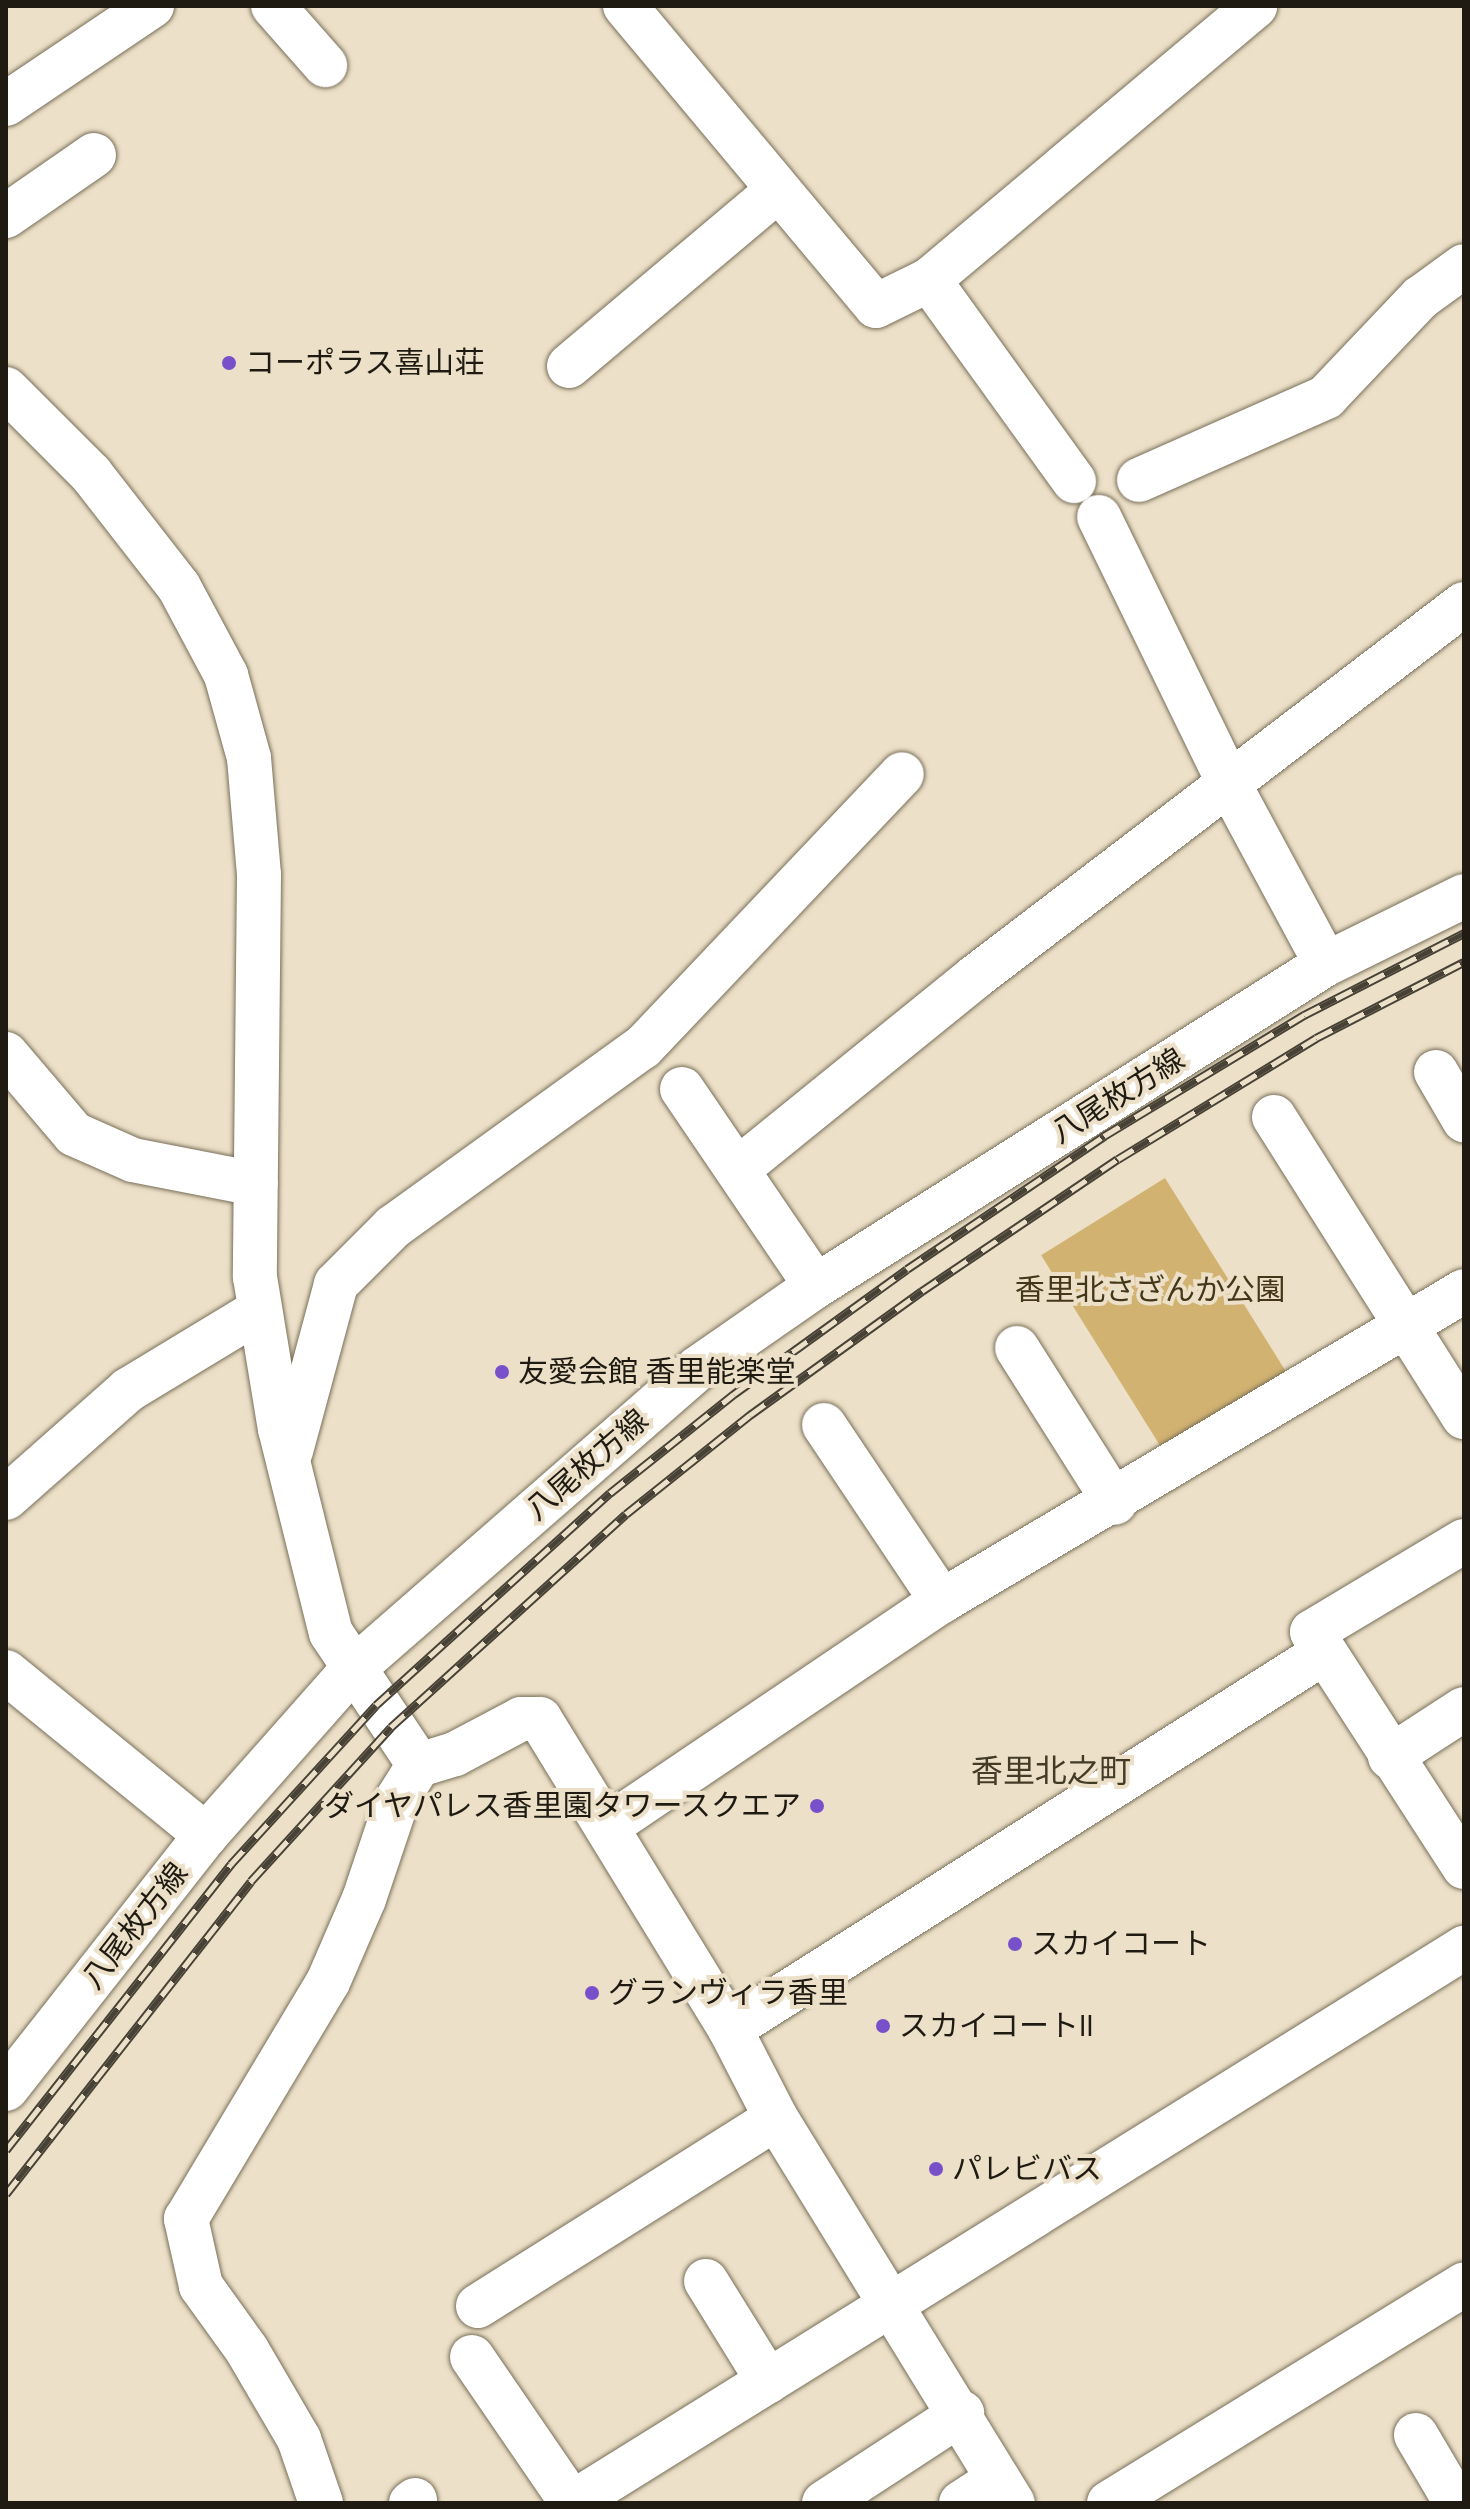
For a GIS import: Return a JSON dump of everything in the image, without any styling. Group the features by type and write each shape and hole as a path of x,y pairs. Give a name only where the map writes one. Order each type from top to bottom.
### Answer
{"street":[{"path":"6,104 107,18 152,6"},
{"path":"273,6 325,65"},
{"path":"625,6 876,306 929,280 1234,13"},
{"path":"12,200 94,155"},
{"path":"569,366 778,190"},
{"path":"1139,480 1326,397 1420,298 1464,266"},
{"path":"929,280 1074,481"},
{"path":"6,389 91,474 179,587 226,675 249,758 259,875 255,1277 260,1310 288,1462 331,1633 352,1670 419,1765"},
{"path":"1099,517 1229,784 1326,964"},
{"path":"738,1169 975,977 1464,604"},
{"path":"288,1462 336,1284 393,1227 643,1047 902,774"},
{"name":"八尾枚方線","path":"6,2089 206,1835 352,1670 698,1368 816,1286 1326,964 1464,896"},
{"path":"11,1068 74,1134 133,1160 256,1184"},
{"path":"1436,1072 1464,1120"},
{"path":"682,1089 816,1286"},
{"path":"1274,1117 1464,1417"},
{"path":"608,1826 942,1601 1115,1503 1464,1291"},
{"path":"6,1498 128,1390 260,1310"},
{"path":"1017,1348 1115,1503"},
{"path":"824,1425 942,1601"},
{"path":"1464,1541 1312,1632 1464,1867"},
{"path":"730,2029 1325,1652"},
{"path":"6,1672 206,1835"},
{"path":"1390,1757 1464,1709"},
{"path":"321,2503 299,2439 247,2350 201,2286 186,2219 328,1982 364,1899 398,1798 419,1765 455,1754 521,1719 540,1719 608,1826 730,2029 776,2118 962,2413 1006,2491 961,2503"},
{"path":"472,2357 572,2503 1464,1948"},
{"path":"478,2306 776,2118"},
{"path":"706,2281 768,2381"},
{"path":"1109,2503 1464,2285"},
{"path":"824,2503 962,2413"},
{"path":"1416,2435 1456,2503"}],"green space":[{"name":"香里北さざんか公園","path":"1165,1178 1292,1381 1168,1458 1041,1255"}],"railway":[{"path":"6,2150 231,1864 376,1705 610,1493 734,1394 907,1269 1104,1136 1304,1015 1464,933"},
{"path":"6,2194 251,1881 391,1727 626,1514 750,1415 922,1291 1118,1159 1316,1038 1464,962"}],"place":[{"name":"コーポラス喜山荘","path":"229,363"},
{"name":"友愛会館 香里能楽堂","path":"502,1372"},
{"name":"ダイヤパレス香里園タワースクエア","path":"817,1806"},
{"name":"スカイコート","path":"1015,1944"},
{"name":"グランヴィラ香里","path":"592,1993"},
{"name":"スカイコートII","path":"883,2026"},
{"name":"パレビバス","path":"936,2169"}],"district":[{"name":"香里北之町","path":"1051,1771"}]}
